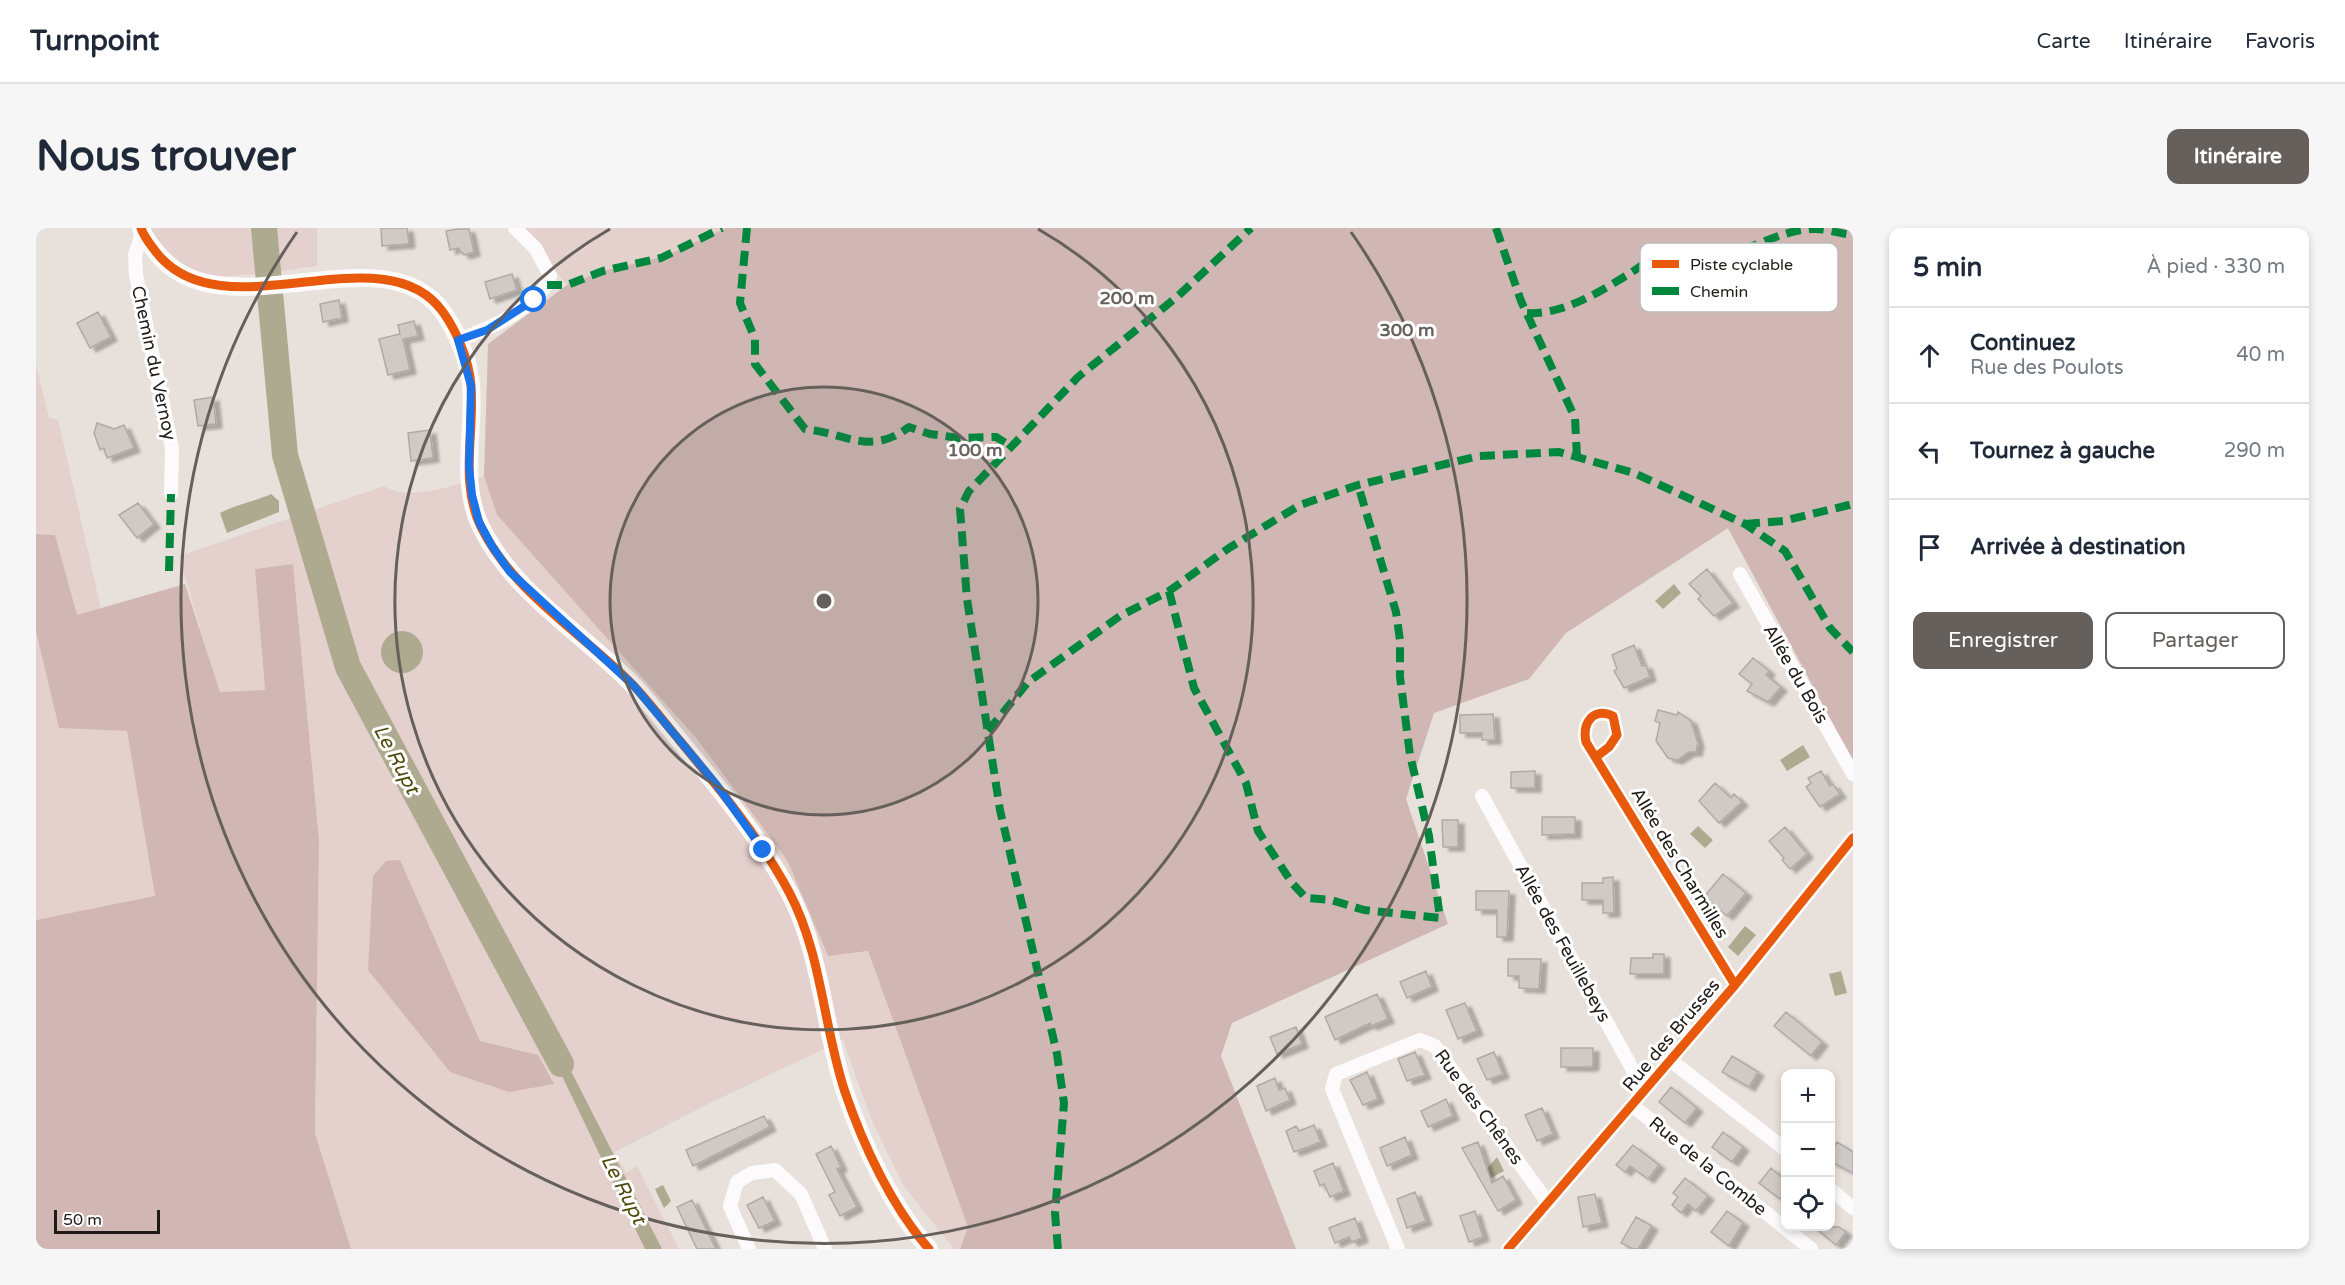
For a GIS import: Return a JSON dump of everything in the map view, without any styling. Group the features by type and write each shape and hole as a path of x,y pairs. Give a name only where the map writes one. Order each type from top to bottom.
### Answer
{"main road":[{"path":"141,231 162,259 177,271 195,280 216,286 363,277 397,281 425,295 442,309 458,340 471,386 469,466 479,522 510,572 634,686 716,784 763,850 789,893 809,938 844,1091 893,1199 915,1233 929,1249"}],"street":[{"path":"458,340 487,330 534,300 547,285 550,276 536,249 515,228"},
{"name":"Chemin du Vernoy","path":"141,231 135,255 136,275 172,448 171,495"},
{"name":"Allée du Bois","path":"1740,574 1853,774"},
{"name":"Allée des Charmilles","path":"1596,757 1735,985"},
{"name":"Allée des Feuillebeys","path":"1482,796 1644,1090"},
{"name":"Rue des Brusses","path":"1508,1249 1735,985 1853,838"},
{"name":"Rue des Chênes","path":"1398,1249 1332,1089 1336,1074 1420,1040 1436,1046 1548,1203"},
{"path":"1670,1060 1781,1147"},
{"name":"Rue de la Combe","path":"1633,1106 1810,1249"},
{"path":"749,1249 730,1206 737,1182 752,1173 775,1170 801,1194 825,1249"},
{"path":"1835,1193 1853,1208"}],"shaded area":[{"path":"148,228 317,228 317,266 236,276 206,275 196,272 176,258"},
{"path":"520,228 726,228 665,256 603,271 567,285"},
{"path":"726,228 1853,228 1853,761 1728,528 1566,633 1529,679 1434,713 1406,799 1448,924 1232,1023 1221,1056 1296,1249 960,1249 968,1227 868,951 828,956 787,860 696,738 497,515 484,476 488,344 567,285 603,271 665,256"},
{"path":"36,364 49,418 58,419 101,609 76,616 55,535 36,534"},
{"path":"484,476 497,515 696,738 787,860 828,956 868,951 968,1227 960,1249 954,1249 903,1185 870,1116 843,1040 710,1103 615,1152 626,1173 637,1166 679,1249 351,1249 315,1133 319,840 293,564 255,569 265,690 219,692 179,556 384,486 406,493 420,492"},
{"path":"36,534 55,535 77,615 185,584 220,692 265,690 255,569 293,564 319,840 315,1133 351,1249 36,1249 36,920 155,896 127,731 59,728 36,632"},
{"path":"36,632 59,728 127,731 155,897 36,920"},
{"path":"400,860 480,1041 538,1055 554,1084 509,1092 450,1072 368,970 373,876 386,861"}],"water":[{"path":"271,494 279,501 279,512 227,533 220,513"},
{"path":"1674,584 1681,593 1663,609 1655,601"},
{"path":"402,631 410,632 417,637 422,644 422,660 417,667 410,672 402,673 394,672 387,667 382,660 381,652 382,644 387,637 394,632"},
{"path":"1803,745 1810,757 1787,771 1780,760"},
{"path":"1698,826 1713,840 1705,848 1690,834"},
{"path":"1745,926 1756,935 1738,956 1728,947"},
{"path":"1841,971 1847,993 1835,996 1829,974"},
{"path":"545,1035 572,1073 662,1249 645,1249 562,1076"},
{"path":"1497,1157 1504,1171 1489,1179 1485,1171"},
{"path":"663,1185 671,1201 664,1208 655,1189"}],"building":[{"path":"381,228 407,228 409,244 382,246"},
{"path":"469,229 474,252 464,255 458,248 450,250 446,231"},
{"path":"512,274 517,290 490,299 485,282"},
{"path":"339,300 342,318 323,322 320,304"},
{"path":"98,312 111,337 90,348 77,323"},
{"path":"414,321 418,336 403,339 410,370 388,375 379,339 400,334 398,325"},
{"path":"213,397 216,424 198,426 194,400"},
{"path":"97,423 114,429 124,425 134,448 107,458 104,448 100,450 94,433"},
{"path":"430,430 433,458 411,461 408,433"},
{"path":"138,503 154,524 137,538 119,515"},
{"path":"1707,569 1733,603 1714,616 1698,599 1701,596 1689,584"},
{"path":"1634,645 1642,666 1646,665 1650,677 1624,688 1614,671 1617,669 1612,655"},
{"path":"1753,658 1769,671 1766,675 1781,687 1768,702 1747,691 1752,684 1739,674"},
{"path":"1658,710 1677,715 1678,712 1691,721 1698,743 1696,752 1689,752 1677,760 1668,758 1656,741 1660,723 1655,721"},
{"path":"1493,714 1495,740 1482,740 1482,733 1460,733 1460,715"},
{"path":"1535,771 1535,788 1511,788 1511,772"},
{"path":"1821,771 1830,786 1833,784 1840,794 1820,807 1806,787 1811,783 1808,778"},
{"path":"1715,783 1731,798 1734,794 1742,802 1719,823 1699,801"},
{"path":"1542,817 1575,817 1575,834 1542,835"},
{"path":"1442,820 1458,820 1458,847 1443,847"},
{"path":"1785,827 1807,854 1790,869 1782,860 1784,858 1769,841"},
{"path":"1723,874 1746,893 1727,916 1704,897"},
{"path":"1613,877 1614,913 1603,913 1603,900 1582,900 1582,883 1603,883 1603,878"},
{"path":"1476,891 1509,891 1507,937 1497,937 1497,910 1476,910"},
{"path":"1653,954 1664,954 1664,974 1630,974 1631,958 1653,958"},
{"path":"1508,959 1541,959 1539,989 1519,988 1519,976 1508,976"},
{"path":"1426,971 1432,987 1407,998 1400,982"},
{"path":"1377,994 1388,1019 1371,1026 1370,1023 1335,1040 1325,1017"},
{"path":"1465,1003 1477,1031 1458,1039 1446,1010"},
{"path":"1786,1012 1822,1042 1811,1056 1774,1026"},
{"path":"1296,1027 1302,1044 1277,1054 1270,1037"},
{"path":"1561,1048 1593,1048 1593,1065 1591,1067 1561,1067"},
{"path":"1415,1052 1425,1075 1407,1081 1398,1059"},
{"path":"1494,1052 1503,1074 1487,1080 1477,1059"},
{"path":"1732,1056 1758,1072 1749,1087 1722,1072"},
{"path":"1367,1072 1378,1099 1363,1105 1350,1080"},
{"path":"1275,1078 1279,1090 1285,1088 1290,1100 1266,1111 1257,1086"},
{"path":"1671,1087 1697,1108 1685,1123 1659,1102"},
{"path":"1446,1099 1453,1116 1428,1127 1421,1111"},
{"path":"1542,1108 1553,1134 1537,1141 1525,1115"},
{"path":"764,1116 770,1127 693,1166 686,1150"},
{"path":"1314,1125 1321,1142 1294,1152 1286,1131 1296,1126 1299,1131"},
{"path":"1723,1132 1743,1147 1732,1162 1712,1147"},
{"path":"1405,1137 1412,1155 1387,1166 1380,1148"},
{"path":"1478,1142 1492,1183 1503,1176 1516,1200 1498,1211 1462,1148"},
{"path":"1837,1142 1853,1152 1853,1173 1835,1164"},
{"path":"1633,1145 1659,1165 1648,1179 1630,1166 1625,1172 1616,1165"},
{"path":"831,1146 841,1167 837,1169 857,1207 840,1216 829,1195 835,1192 816,1154"},
{"path":"1333,1163 1344,1191 1330,1197 1324,1184 1320,1186 1314,1171"},
{"path":"1771,1168 1781,1177 1780,1199 1759,1183"},
{"path":"1685,1178 1708,1196 1696,1211 1688,1204 1681,1213 1672,1205 1678,1197 1673,1193"},
{"path":"1415,1192 1426,1221 1407,1228 1397,1199"},
{"path":"1595,1194 1602,1223 1583,1227 1578,1197"},
{"path":"763,1197 775,1221 759,1228 747,1205"},
{"path":"692,1200 716,1249 697,1249 677,1207"},
{"path":"1475,1211 1483,1237 1469,1242 1460,1216"},
{"path":"1727,1211 1743,1223 1729,1246 1711,1232"},
{"path":"1636,1217 1652,1226 1638,1249 1633,1249 1621,1243"},
{"path":"1355,1218 1362,1238 1352,1242 1349,1237 1335,1243 1329,1228"},
{"path":"1835,1227 1839,1227 1846,1232 1836,1245 1819,1231 1835,1231"}],"waterway":[{"name":"Le Rupt","path":"264,228 285,455 348,667 561,1064"}],"marked path":[{"path":"547,285 567,285 603,271 661,258 722,228"},
{"path":"747,228 740,303 755,339 755,364 805,429 870,442 895,436 909,427 930,434 959,438 996,437 1012,447"},
{"path":"1058,1249 1055,1213 1064,1103 1057,1054 1000,810 967,599 960,509 969,491 1078,377 1178,296 1251,228"},
{"path":"1496,228 1521,301 1575,418 1577,457"},
{"path":"1760,243 1800,230 1822,229 1853,235"},
{"path":"1527,313 1553,311 1578,302 1640,267"},
{"path":"988,731 1028,682 1120,616 1169,591 1229,548 1300,505 1358,485 1479,456 1559,452 1634,473 1745,524 1785,551 1830,628 1853,652"},
{"path":"1169,591 1194,688 1246,783 1258,831 1292,883 1306,898 1331,900 1364,910 1440,918 1429,836 1410,755 1400,677 1400,640 1396,612 1358,485"},
{"path":"169,571 171,494"},
{"path":"1745,524 1783,521 1853,504"}],"cycle path":[{"path":"141,228 156,252 185,276 220,285 260,286 343,279 382,279 416,289 443,312 453,328 470,376 472,403 469,475 474,510 481,527 495,551 530,593 614,667 646,699 738,814 778,872 809,940 838,1067 861,1133 891,1195 929,1249"},
{"path":"1596,757 1609,747 1617,735 1613,716 1600,714 1590,718 1586,729 1586,742 1735,985"},
{"path":"1508,1249 1735,985 1853,838"}],"route":[{"path":"534,300 487,330 458,340 471,386 469,466 472,495 479,522 510,572 634,686 716,784 763,850"}]}
